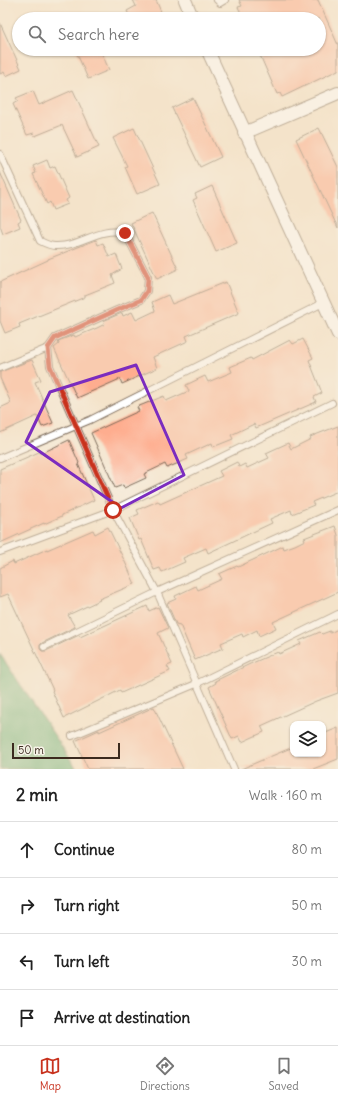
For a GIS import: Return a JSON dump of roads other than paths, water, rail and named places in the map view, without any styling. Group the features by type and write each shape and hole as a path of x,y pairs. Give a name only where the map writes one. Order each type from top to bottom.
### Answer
{"street":[{"path":"185,0 190,12"},
{"path":"210,56 244,133 338,334"},
{"path":"244,133 338,93"}],"lane":[{"path":"216,0 220,3 225,0"},
{"path":"0,154 40,242 53,246 72,245 104,232 116,230 125,233 148,277 147,291 141,300 55,338 48,348 0,368"},
{"path":"0,458 90,420 323,303"},
{"path":"48,348 50,366 113,510 157,592 234,769"},
{"path":"0,552 113,510 332,403"},
{"path":"44,647 157,592 338,510"},
{"path":"72,736 196,684 338,614"}]}
